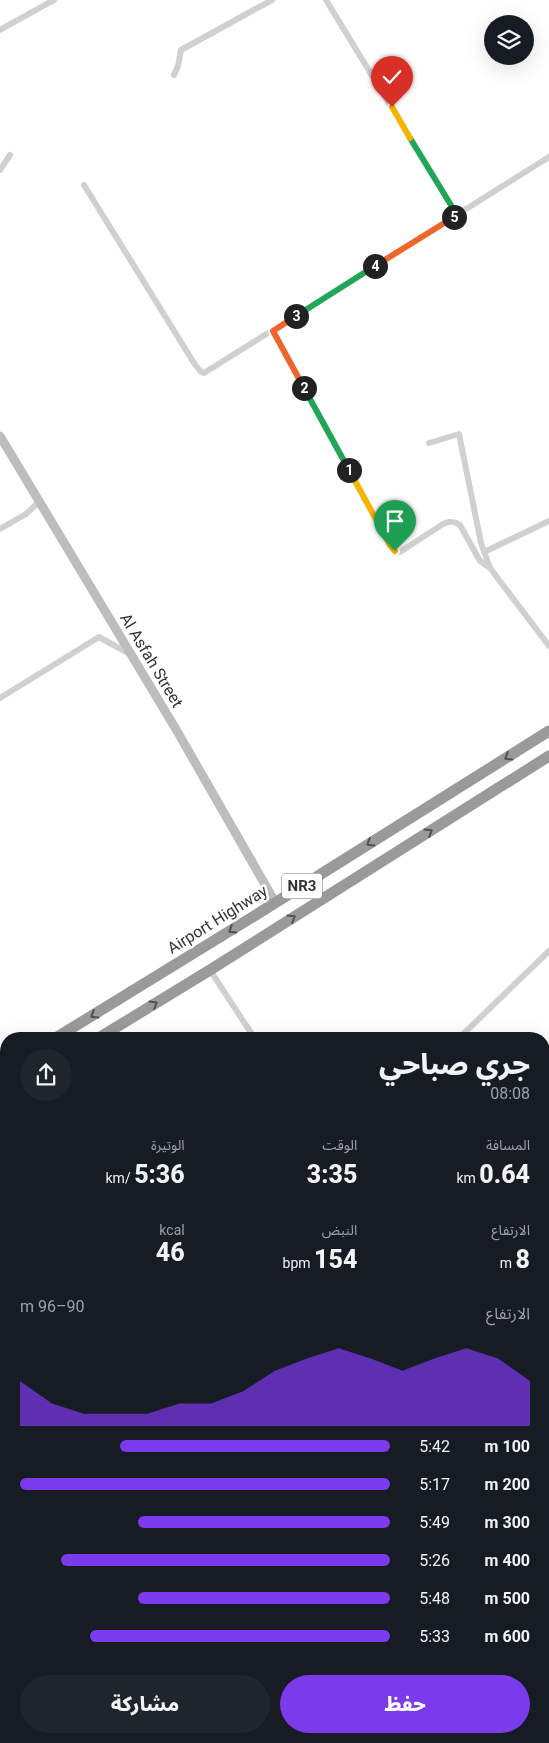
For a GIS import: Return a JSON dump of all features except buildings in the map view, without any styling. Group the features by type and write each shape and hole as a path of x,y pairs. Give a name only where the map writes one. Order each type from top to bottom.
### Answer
{"highway":[{"name":"Airport Highway","path":"65,1032 549,731"},
{"name":"NR3","path":"108,1032 549,756"}],"street":[{"path":"0,30 54,0"},
{"path":"174,75 181,50 272,0"},
{"path":"326,0 457,215"},
{"path":"0,170 10,155"},
{"path":"84,185 200,371 206,373 549,157"},
{"path":"273,331 395,551 400,552 449,521 455,522 460,525 480,561 490,568"},
{"path":"429,443 459,434 484,552 490,568 549,646"},
{"name":"Al Asfah Street","path":"0,436 177,731 275,902"},
{"path":"0,529 26,514 40,502"},
{"path":"484,552 549,521"},
{"path":"0,698 100,637 130,654"},
{"path":"465,1032 549,951"},
{"path":"210,970 250,1032"}],"route":[{"path":"392,107 457,215 273,331 395,551"}]}
